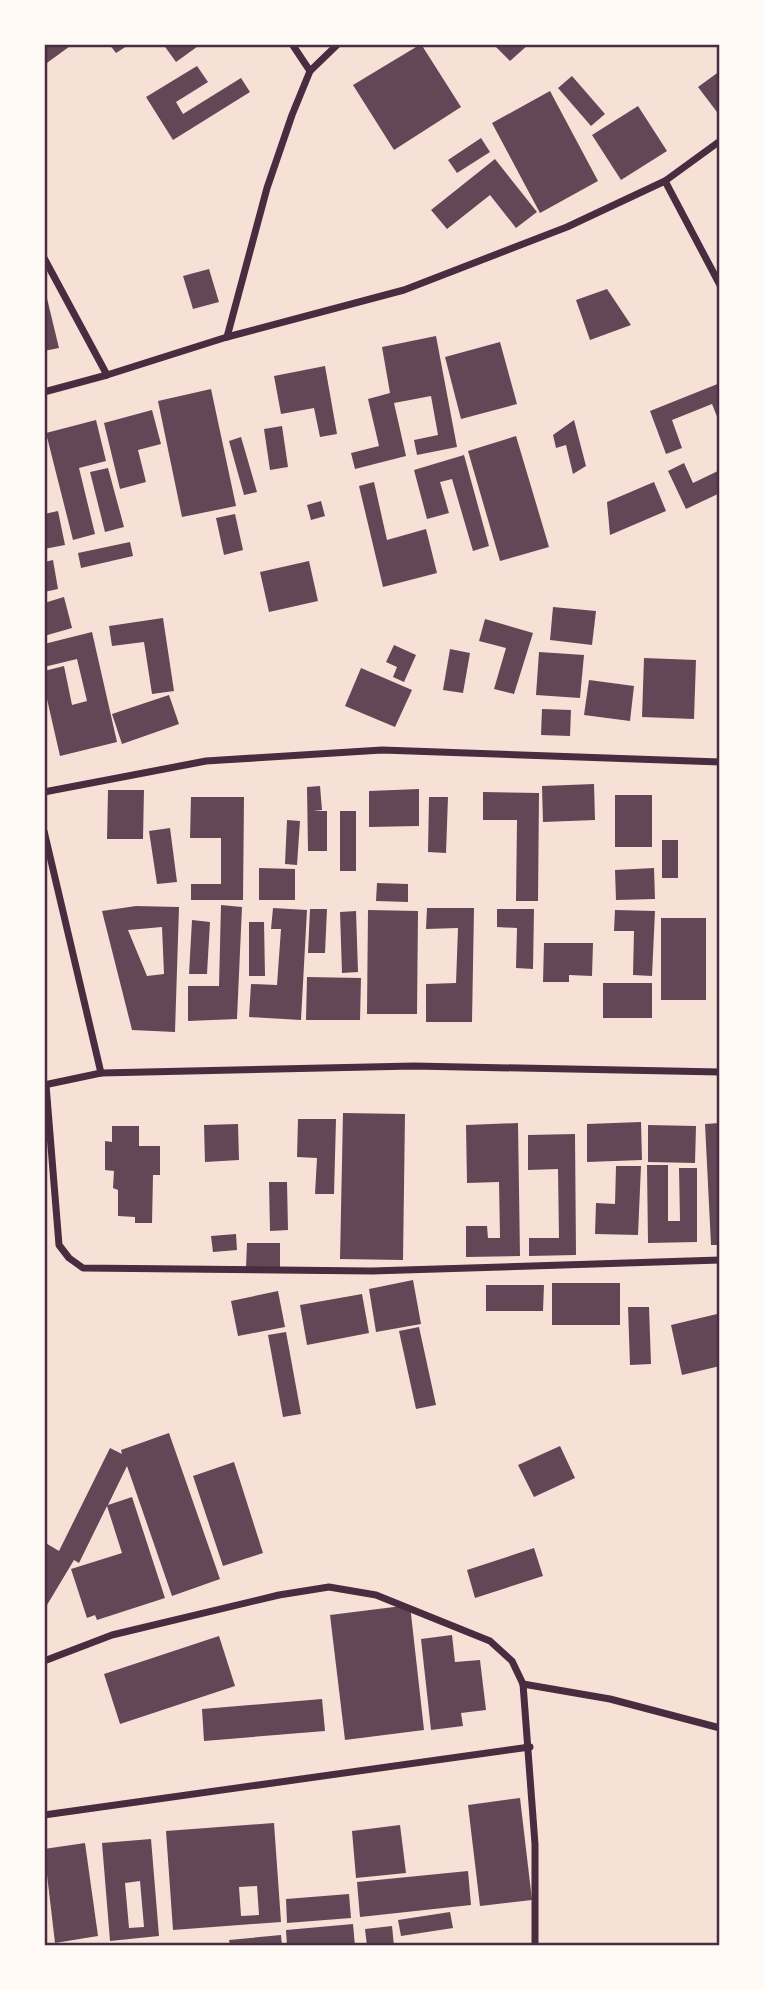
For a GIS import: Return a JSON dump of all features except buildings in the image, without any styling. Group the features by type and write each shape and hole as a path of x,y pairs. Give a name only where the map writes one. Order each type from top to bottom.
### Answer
{"street":[{"path":"292,44 310,71"},
{"path":"227,337 267,188 310,71 338,44"},
{"path":"44,391 107,375 227,337 404,290 567,227 665,180 720,141"},
{"path":"665,180 720,285"},
{"path":"44,258 107,375"},
{"path":"44,792 206,761 382,750 720,762"},
{"path":"44,831 101,1073"},
{"path":"720,1072 414,1066 101,1073 45,1085 59,1245 69,1258 83,1268 372,1271 720,1259"},
{"path":"44,1661 112,1635 279,1595 330,1587 376,1595 490,1641 512,1661 523,1684 530,1747 535,1844 535,1946"},
{"path":"523,1684 610,1699 720,1728"},
{"path":"44,1815 530,1747"}]}
